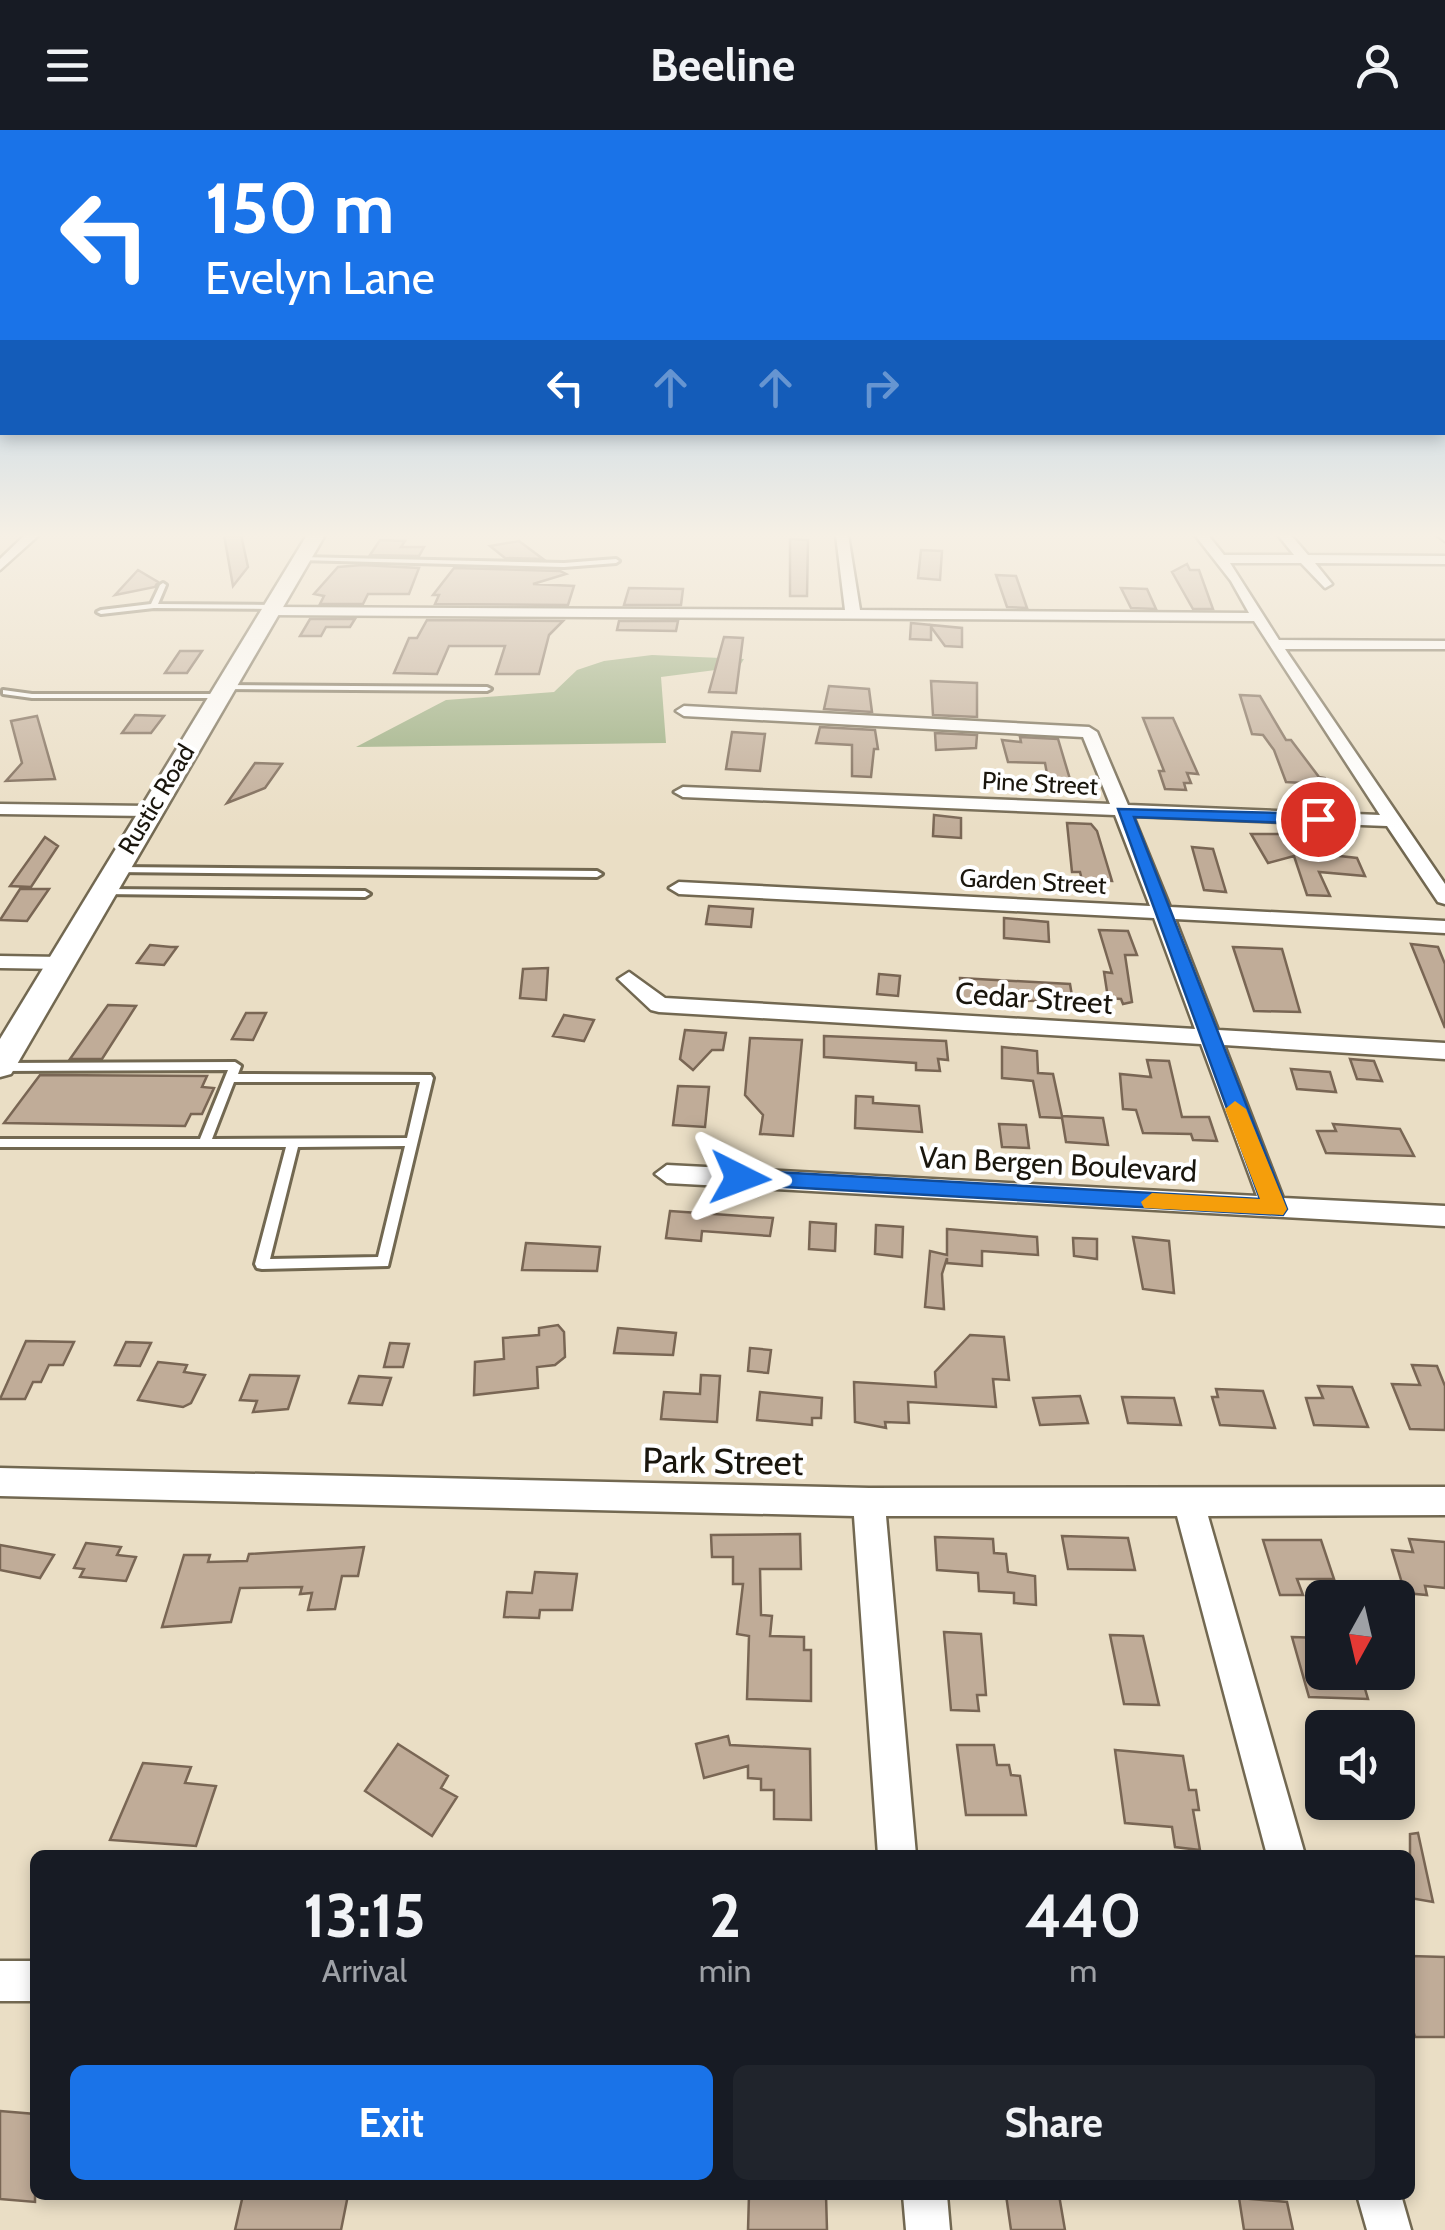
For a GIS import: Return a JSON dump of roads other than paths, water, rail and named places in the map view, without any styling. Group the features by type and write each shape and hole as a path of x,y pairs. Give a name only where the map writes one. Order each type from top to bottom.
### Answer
{"street":[{"name":"Rustic Road","path":"0,1067 256,633"},
{"path":"1267,633 1445,898"},
{"path":"1274,644 1445,645"},
{"path":"684,712 1090,732 1165,913 1208,1038 1275,1209"},
{"name":"Pine Street","path":"683,792 1395,821"},
{"path":"0,809 148,811"},
{"name":"Garden Street","path":"679,888 1445,927"},
{"path":"0,962 62,962"},
{"name":"Cedar Street","path":"628,979 660,1005 1445,1051"},
{"name":"Van Bergen Boulevard","path":"667,1174 1445,1216"},
{"name":"Park Street","path":"0,1482 868,1502 1445,1500"},
{"path":"1188,1500 1285,1850"},
{"path":"868,1502 897,1850"},
{"path":"0,1981 30,1981"},
{"path":"925,2200 928,2230"},
{"path":"1380,2200 1389,2230"}],"lane":[{"path":"6,692 32,696 487,689"},
{"path":"108,881 597,874"},
{"path":"108,881 365,894"},
{"path":"0,1067 235,1066 204,1143"},
{"path":"230,1078 427,1078 383,1262 262,1264 293,1142"},
{"path":"0,1144 412,1142"}]}
